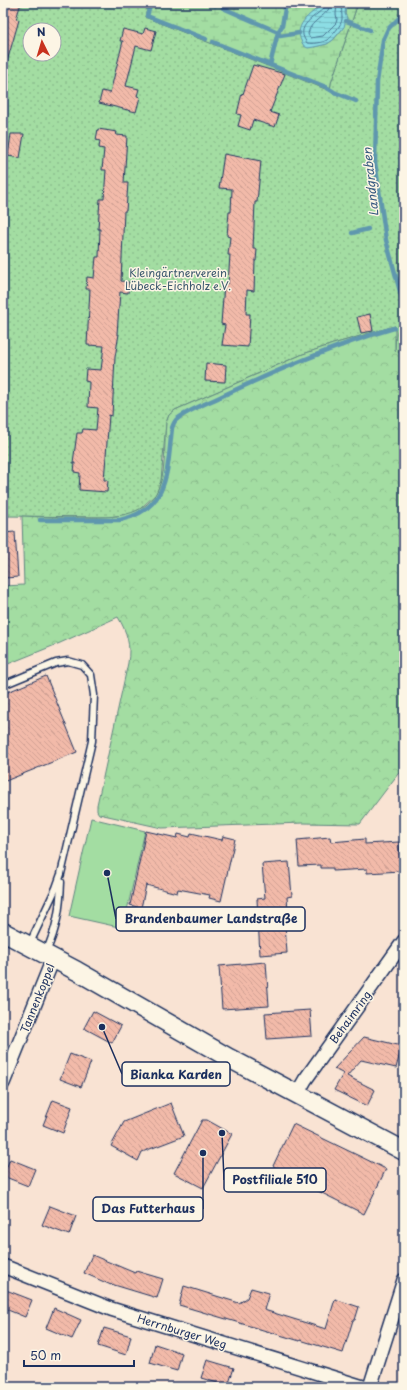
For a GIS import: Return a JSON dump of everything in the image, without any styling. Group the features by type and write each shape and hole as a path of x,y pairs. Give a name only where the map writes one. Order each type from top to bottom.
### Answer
{"main road":[{"path":"3,932 49,956 209,1046 404,1151"}],"street":[{"name":"Behaimring","path":"297,1094 305,1080 404,941"},
{"name":"Tannenkoppel","path":"3,1083 49,956"},
{"name":"Herrnburger Weg","path":"3,1266 111,1309 363,1387"},
{"path":"370,1387 404,1280"}],"lane":[{"path":"3,685 56,663 68,661 82,665 91,675 94,695 92,741 61,874 29,945"},
{"path":"49,956 58,917 61,874"}],"green space":[{"name":"Kleingärtnerverein Lübeck-Eichholz e.V.","path":"3,3 149,3 145,17 330,90 358,3 404,3 404,351 402,353 395,352 395,326 303,354 175,410 169,415 166,423 161,481 156,494 140,509 130,514 109,517 3,516"},
{"path":"149,3 324,3 305,19 314,47 327,44 341,31 347,18 345,14 346,3 358,3 331,83 330,91 145,17"},
{"path":"395,326 395,351 402,353 404,351 404,766 360,824 303,823 162,828 99,814 97,811 97,805 128,663 128,639 118,617 3,666 3,586 24,585 22,516 99,517 125,514 137,510 147,504 155,494 161,481 163,474 166,423 169,415 175,410 303,354"},
{"path":"91,818 145,831 123,928 69,916"}],"water":[{"path":"324,3 346,3 345,14 347,18 344,27 333,40 327,44 308,48 304,46 300,39 300,26 308,16"}],"building":[{"path":"3,3 21,3 16,19 19,20 6,65 3,65"},
{"path":"145,28 156,31 151,50 136,46 126,86 139,89 137,96 140,97 136,112 99,103 102,91 110,93 123,41 120,41 123,29 143,34"},
{"path":"253,65 285,74 270,112 279,115 275,127 253,120 250,130 238,126 241,115 237,114 242,93 243,94"},
{"path":"98,129 117,132 116,135 127,136 124,183 128,183 126,211 124,211 121,281 129,282 128,293 120,292 117,334 119,334 115,357 112,416 109,415 104,480 108,480 107,492 79,490 80,473 74,472 75,463 73,463 77,433 82,433 83,429 96,430 98,408 88,407 89,382 85,381 86,369 101,370 104,346 87,345 90,289 86,289 87,277 94,278 96,257 99,257 100,229 98,229 100,199 104,199 106,170 102,170 104,149 99,148 100,141 96,140"},
{"path":"11,134 24,134 20,158 8,156"},
{"path":"224,154 261,161 257,202 255,202 253,249 257,249 254,291 247,290 246,314 250,314 248,347 222,345 225,325 221,324 224,284 228,284 230,255 228,255 230,237 227,236 229,212 231,212 232,189 219,188"},
{"path":"370,314 373,331 361,333 357,317"},
{"path":"206,363 226,365 225,382 205,381"},
{"path":"15,532 18,577 5,578 3,533"},
{"path":"46,676 77,752 3,782 3,694"},
{"path":"146,831 177,838 178,834 190,837 191,833 222,840 223,836 235,839 221,901 209,898 210,895 178,889 177,893 146,885 141,908 130,905"},
{"path":"330,837 331,842 365,839 365,844 399,842 401,871 367,873 367,869 333,871 333,868 321,868 321,865 299,866 297,840"},
{"path":"289,862 292,896 287,897 289,925 285,925 287,953 260,955 257,899 265,898 262,864"},
{"path":"266,962 269,1006 222,1009 219,966"},
{"path":"310,1010 312,1036 267,1039 265,1013"},
{"path":"93,1011 121,1026 112,1043 84,1028"},
{"path":"364,1037 402,1046 396,1068 361,1060 347,1076 375,1090 367,1106 334,1090 344,1074 334,1069"},
{"path":"70,1054 91,1062 81,1087 60,1079"},
{"path":"53,1100 72,1107 63,1133 43,1125"},
{"path":"171,1103 184,1136 142,1152 138,1161 111,1146 124,1122"},
{"path":"202,1120 207,1120 232,1134 203,1188 174,1173"},
{"path":"293,1124 386,1169 364,1214 314,1189 315,1186 273,1166"},
{"path":"10,1159 35,1169 28,1186 3,1176"},
{"path":"50,1206 76,1216 69,1235 42,1225"},
{"path":"92,1255 135,1273 136,1271 163,1279 157,1298 111,1285 84,1273"},
{"path":"184,1286 239,1303 247,1298 251,1288 269,1293 264,1310 326,1329 335,1299 359,1307 355,1320 353,1320 343,1353 179,1305"},
{"path":"6,1290 32,1300 25,1317 3,1308 3,1297"},
{"path":"54,1308 81,1320 72,1339 46,1328"},
{"path":"104,1328 131,1336 126,1355 98,1346"},
{"path":"155,1344 182,1353 177,1371 150,1363"},
{"path":"207,1360 234,1368 228,1386 201,1378"}],"waterway":[{"path":"151,3 147,16 206,39"},
{"path":"211,3 215,5"},
{"path":"286,3 282,26 278,32 280,36 299,33"},
{"path":"223,8 278,32 270,65"},
{"name":"Landgraben","path":"404,13 388,29 383,40 377,82 375,162 386,240 404,306"},
{"path":"346,21 370,30"},
{"path":"213,42 326,87 356,101"},
{"path":"352,233 368,229"},
{"path":"40,520 120,520 136,515 149,507 163,486 167,473 172,428 175,421 180,417 198,407 285,368 350,342 394,328"}],"place":[{"name":"Brandenbaumer Landstraße","path":"107,873"},
{"name":"Bianka Karden","path":"102,1027"},
{"name":"Postfiliale 510","path":"222,1133"},
{"name":"Das Futterhaus","path":"203,1153"}]}
